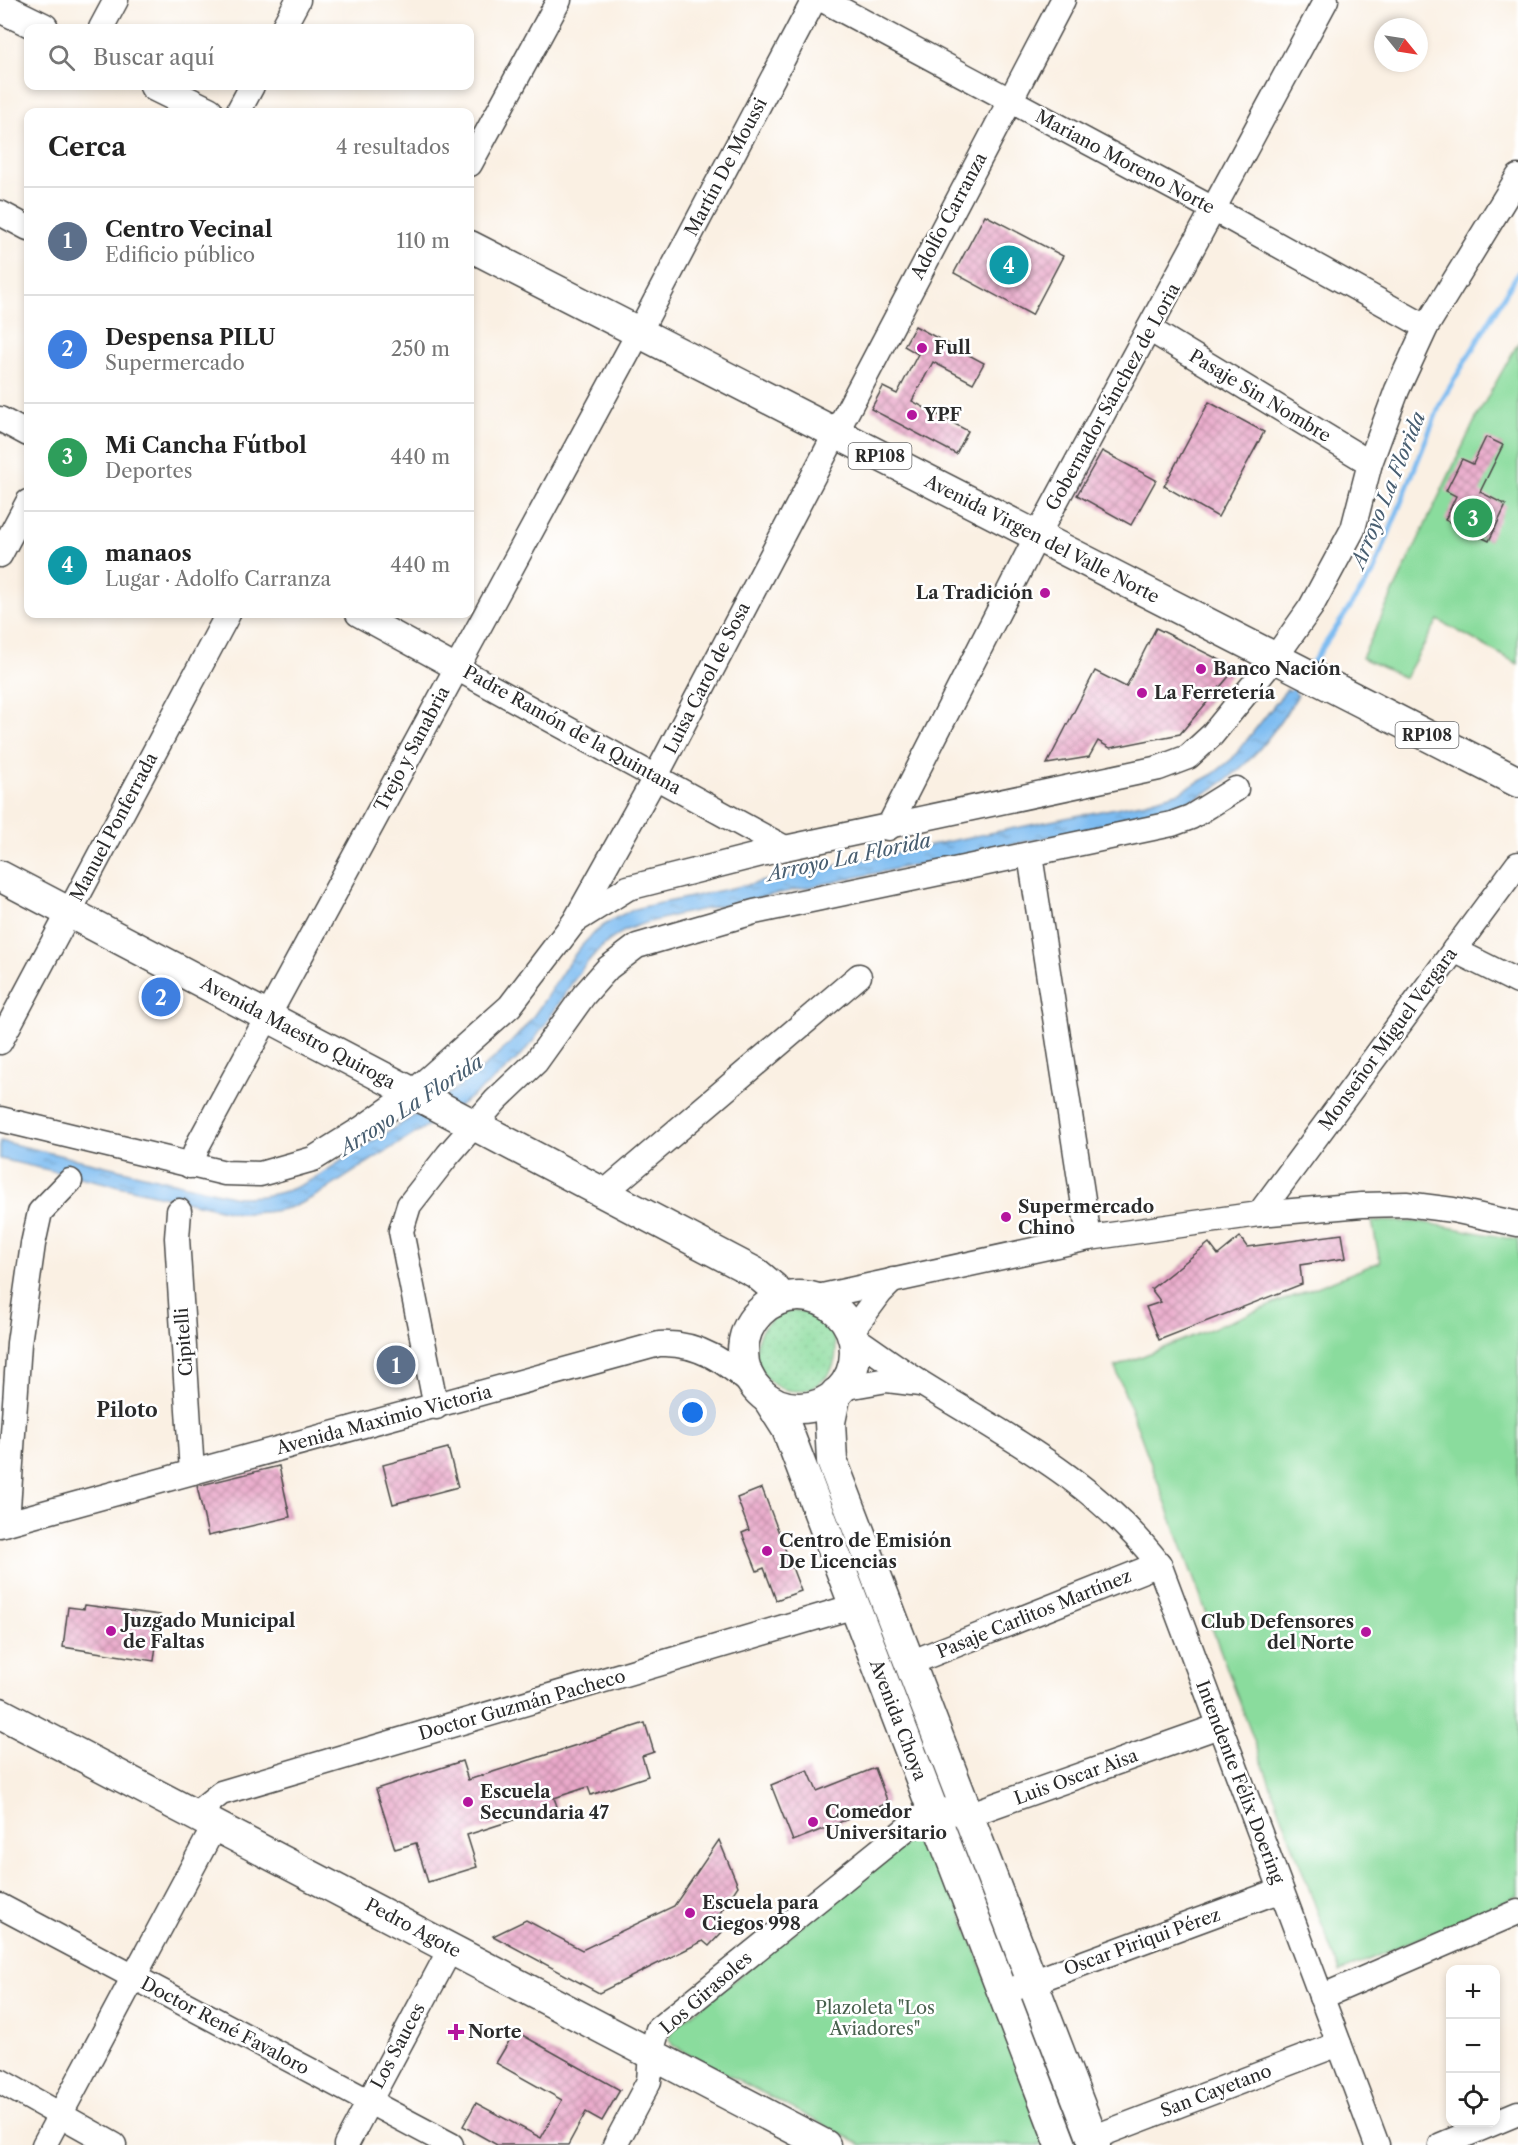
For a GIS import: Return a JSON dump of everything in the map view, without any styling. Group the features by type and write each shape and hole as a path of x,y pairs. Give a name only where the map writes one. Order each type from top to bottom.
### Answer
{"main road":[{"path":"0,7 35,24"},
{"path":"163,90 200,108"},
{"name":"Avenida Virgen del Valle Norte","path":"474,248 638,334 1518,782"},
{"name":"Avenida Maestro Quiroga","path":"0,876 756,1273 782,1298"},
{"path":"797,1296 813,1298 836,1310 852,1334 853,1364 838,1390 821,1403 803,1407 785,1406 762,1394 748,1376 743,1361 743,1345 747,1330 767,1305 782,1298 797,1296"},
{"name":"Avenida Choya","path":"838,1390 830,1422 832,1461 1094,2141"},
{"name":"Avenida Choya","path":"762,1394 787,1429 1061,2145"},
{"name":"Pedro Agote","path":"0,1713 825,2145"}],"street":[{"path":"103,24 116,0"},
{"path":"285,24 298,0"},
{"path":"474,157 559,0"},
{"name":"Martín De Moussi","path":"638,334 814,0"},
{"name":"Mariano Moreno Norte","path":"823,0 1215,210 1426,327"},
{"name":"Adolfo Carranza","path":"835,433 1063,0"},
{"name":"Gobernador Sánchez de Loria","path":"888,828 1037,536 1215,210 1326,0"},
{"path":"240,108 250,90"},
{"path":"0,1119 225,1173 260,1174 313,1160 419,1096 510,1006 575,921 628,888 785,848 888,828 1159,768 1188,757 1283,662 1353,529 1370,463 1397,390 1426,327 1518,177"},
{"path":"0,213 24,226"},
{"name":"Pasaje Sin Nombre","path":"1149,329 1370,463"},
{"name":"Trejo y Sanabria","path":"190,1166 199,1143 638,334"},
{"path":"0,419 24,432"},
{"name":"Luisa Carol de Sosa","path":"575,921 656,776 835,433"},
{"path":"0,555 24,510"},
{"name":"Manuel Ponferrada","path":"0,1042 226,618"},
{"name":"Padre Ramón de la Quintana","path":"365,618 785,848"},
{"path":"436,1407 401,1232 409,1206 466,1121 536,1062 584,995 608,968 637,945 754,912 1172,824 1191,817 1236,789"},
{"path":"1030,855 1089,1238"},
{"name":"Monseñor Miguel Vergara","path":"1259,1214 1518,864"},
{"path":"1454,950 1518,982"},
{"path":"605,1192 859,976"},
{"path":"3,1524 10,1342 40,1212 70,1181"},
{"path":"813,1298 1089,1238 1259,1214 1362,1205 1407,1204 1453,1210 1518,1224"},
{"name":"Cipitelli","path":"179,1211 177,1238 192,1472"},
{"path":"852,1334 874,1299 893,1280"},
{"name":"Intendente Félix Doering","path":"852,1334 922,1384 1067,1474 1099,1499 1134,1532 1159,1564 1377,2145"},
{"name":"Avenida Maximio Victoria","path":"3,1524 659,1344 680,1343 717,1357 762,1394"},
{"name":"Intendente Félix Doering","path":"838,1390 887,1380 922,1384"},
{"name":"Pasaje Carlitos Martínez","path":"910,1663 1159,1564"},
{"name":"Doctor Guzmán Pacheco","path":"44,2145 134,1978 205,1820 221,1793 855,1606"},
{"name":"Luis Oscar Aisa","path":"968,1815 1219,1726"},
{"path":"932,1808 968,1815"},
{"name":"Los Girasoles","path":"615,2145 649,2081 651,2053 658,2029 932,1808"},
{"name":"Oscar Piriqui Pérez","path":"1003,1993 1281,1890"},
{"name":"Doctor René Favaloro","path":"0,1906 451,2145"},
{"path":"1321,1996 1518,1912"},
{"name":"Los Sauces","path":"346,2145 451,1948"},
{"name":"San Cayetano","path":"1094,2141 1339,2044"},
{"path":"0,2081 114,2145"},
{"path":"1442,2145 1518,2113"}],"green space":[{"path":"1518,343 1518,664 1438,620 1405,678 1362,658 1477,416"},
{"name":"Club Defensores del Norte","path":"1372,1221 1421,1222 1518,1240 1518,1896 1340,1972 1115,1367 1380,1262"},
{"path":"796,1311 811,1314 824,1323 833,1336 836,1351 833,1366 824,1379 811,1388 796,1391 781,1388 768,1379 759,1366 756,1351 759,1336 768,1323 781,1314"},
{"name":"Plazoleta \"Los Aviadores\"","path":"923,1830 932,1837 1050,2145 862,2145 673,2046 669,2039 674,2028"}],"water":[{"path":"1287,689 1298,695 1268,739 1253,756 1219,785 1176,807 1149,816 676,915 623,932 589,960 535,1039 523,1053 488,1084 470,1098 321,1193 288,1208 237,1213 0,1159 0,1141 236,1197 265,1196 294,1188 318,1176 445,1096 487,1065 524,1028 581,947 609,921 649,905 1146,802 1180,792 1213,774 1232,759"}],"building":[{"path":"985,215 1063,256 1032,315 954,273"},
{"path":"915,326 984,363 973,383 933,362 912,401 968,431 956,454 871,409 883,387 897,394 918,354 904,346"},
{"path":"1209,402 1264,432 1218,517 1164,486"},
{"path":"1486,437 1503,445 1480,492 1506,505 1489,541 1445,520 1456,496 1446,491 1462,459 1473,464"},
{"path":"1102,451 1156,480 1131,525 1077,495"},
{"name":"La Ferretería","path":"1156,628 1228,664 1231,674 1180,734 1110,748 1098,741 1089,757 1047,764 1095,671 1126,687"},
{"path":"1342,1234 1346,1258 1300,1265 1302,1284 1159,1340 1146,1307 1161,1302 1151,1289 1209,1243 1218,1255 1240,1237 1247,1247"},
{"path":"448,1448 458,1487 393,1504 383,1465"},
{"path":"279,1466 290,1517 208,1536 197,1486"},
{"name":"Centro de Emisión De Licencias","path":"762,1488 801,1591 776,1600 764,1568 757,1571 742,1533 749,1530 737,1498"},
{"name":"Juzgado Municipal de Faltas","path":"85,1605 160,1615 154,1661 63,1647 68,1607 84,1609"},
{"name":"Escuela Secundaria 47","path":"645,1723 654,1752 642,1756 648,1776 591,1795 588,1787 554,1798 557,1806 467,1835 477,1867 428,1882 416,1843 395,1849 376,1789 462,1761 468,1780"},
{"name":"Comedor Universitario","path":"875,1768 888,1803 793,1841 771,1785 808,1770 817,1791"},
{"name":"Escuela para Ciegos 998","path":"719,1840 738,1886 714,1922 724,1930 709,1946 703,1941 599,1993 493,1936 526,1920 582,1950 674,1906"},
{"path":"515,2031 620,2090 602,2121 586,2112 568,2145 497,2145 463,2126 476,2103 541,2138 562,2100 496,2063"}],"waterway":[{"name":"Arroyo La Florida","path":"1311,665 1373,573 1441,402 1518,273"},
{"name":"Arroyo La Florida","path":"1289,697 1301,680"}],"place":[{"name":"manaos","path":"1009,265"},
{"name":"Full","path":"922,348"},
{"name":"YPF","path":"912,415"},
{"name":"Mi Cancha Fútbol","path":"1473,518"},
{"name":"La Tradición","path":"1045,593"},
{"name":"Banco Nación","path":"1201,669"},
{"name":"La Ferretería","path":"1142,693"},
{"name":"Despensa PILU","path":"161,997"},
{"name":"Supermercado Chino","path":"1006,1217"},
{"name":"Centro Vecinal","path":"396,1365"},
{"name":"Centro de Emisión De Licencias","path":"767,1551"},
{"name":"Juzgado Municipal de Faltas","path":"111,1631"},
{"name":"Club Defensores del Norte","path":"1366,1632"},
{"name":"Escuela Secundaria 47","path":"468,1802"},
{"name":"Comedor Universitario","path":"813,1822"},
{"name":"Escuela para Ciegos 998","path":"690,1913"},
{"name":"Norte","path":"456,2032"}],"district":[{"name":"Piloto","path":"127,1410"}]}
